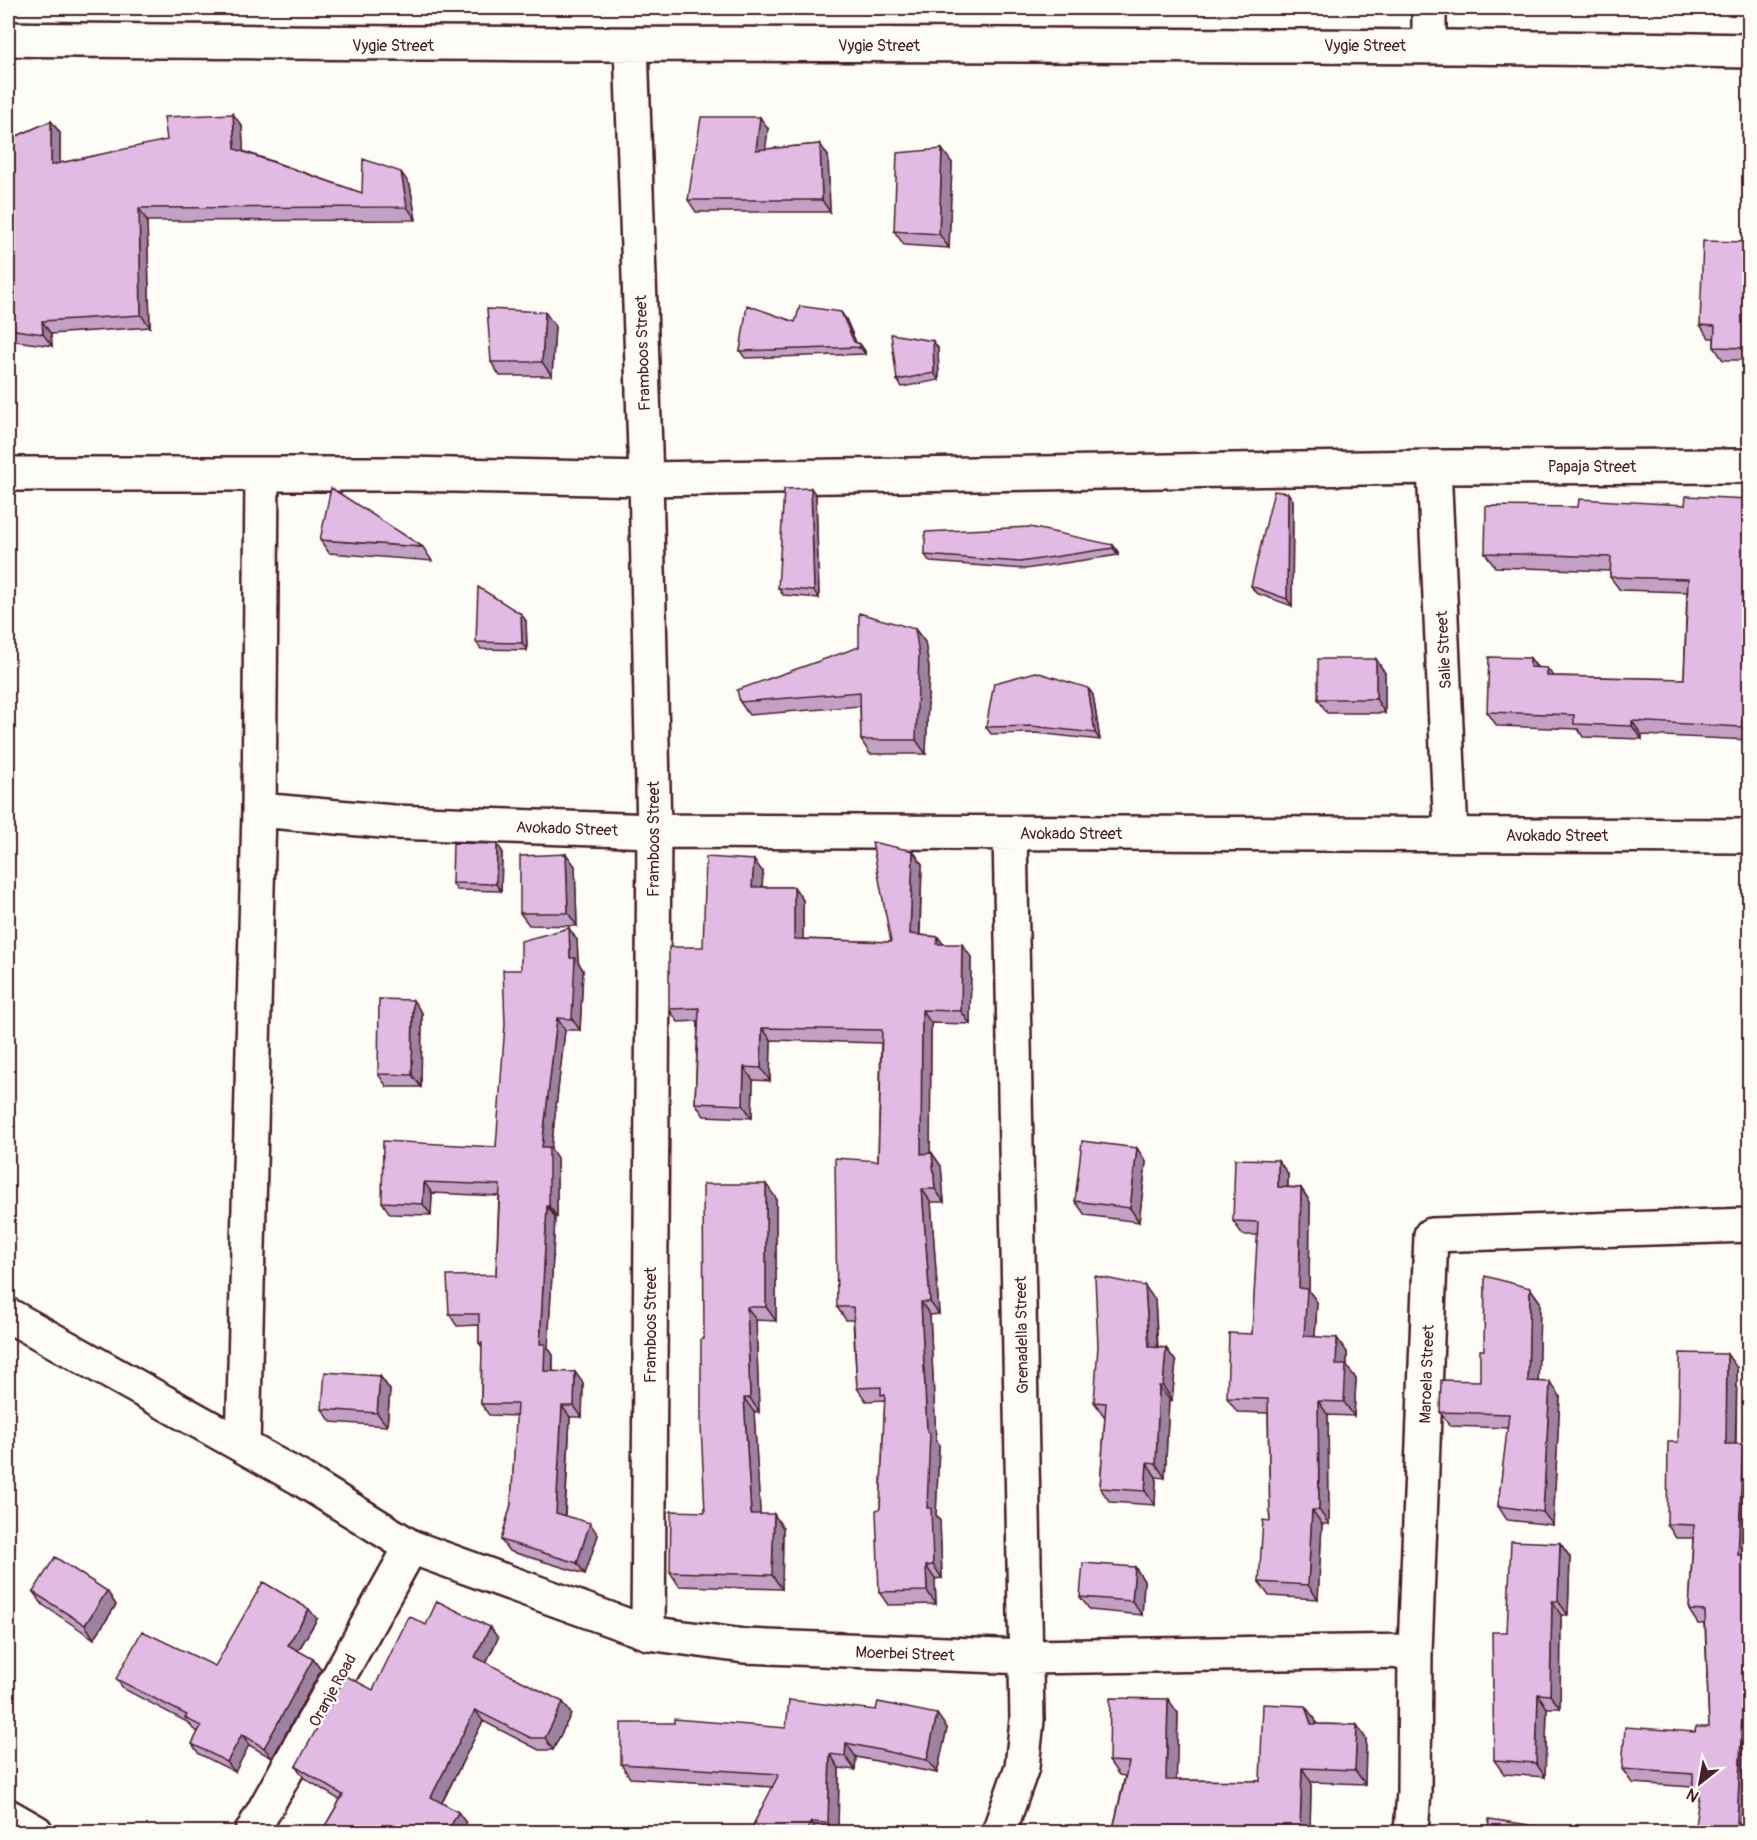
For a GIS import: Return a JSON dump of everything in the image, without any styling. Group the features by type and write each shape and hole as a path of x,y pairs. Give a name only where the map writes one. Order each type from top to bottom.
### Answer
{"street":[{"path":"1429,8 1429,45"},
{"name":"Vygie Street","path":"8,39 403,45 1429,45 1749,51"},
{"name":"Framboos Street","path":"631,45 646,479 654,831 648,1633"},
{"name":"Papaja Street","path":"8,474 262,476 402,474 646,479 1434,467 1749,466"},
{"name":"Salie Street","path":"1434,467 1451,834"},
{"path":"243,1446 259,810 262,476"},
{"name":"Avokado Street","path":"259,810 393,822 654,831 1749,836"},
{"name":"Grenadella Street","path":"999,1833 1022,1767 1028,1720 1010,833"},
{"name":"Maroela Street","path":"1411,1833 1414,1792 1414,1652 1431,1234 1749,1225"},
{"name":"Moerbei Street","path":"8,1315 300,1478 411,1547 648,1633 744,1646 1027,1658 1414,1652"},
{"name":"Oranje Road","path":"252,1833 411,1547"},
{"path":"8,1816 36,1833"}],"building":[{"path":"233,114 235,149 362,193 363,159 401,172 407,207 139,208 141,315 42,321 43,334 8,329 8,140 51,121 51,165 167,140 164,117"},
{"path":"701,117 760,117 756,150 820,144 822,200 688,200"},
{"path":"942,149 939,234 894,231 897,153"},
{"path":"1703,241 1746,242 1745,261 1749,261 1749,348 1714,347 1715,326 1700,325"},
{"path":"747,305 795,322 800,306 841,312 854,342 860,344 860,347 740,351"},
{"path":"487,309 545,312 542,362 491,362"},
{"path":"891,334 933,341 934,373 897,380"},
{"path":"331,488 423,547 320,540"},
{"path":"811,488 814,591 778,588 784,489"},
{"path":"1274,491 1288,493 1287,599 1251,586"},
{"path":"1686,496 1749,499 1749,721 1742,721 1742,727 1632,721 1632,726 1574,724 1574,715 1487,712 1489,657 1530,658 1530,667 1547,668 1547,676 1684,679 1688,579 1610,577 1611,557 1485,553 1486,506 1578,507 1579,499 1685,505"},
{"path":"1030,527 1113,545 1113,548 1020,562 925,555 925,532"},
{"path":"478,587 521,614 522,643 476,642"},
{"path":"859,613 915,629 919,654 916,740 861,740 860,692 740,702 737,690 859,647"},
{"path":"1318,659 1376,659 1376,699 1318,699"},
{"path":"1036,672 1088,688 1095,733 1031,726 986,727 994,683"},
{"path":"872,842 913,851 910,934 938,937 937,944 962,944 961,1011 922,1010 921,1154 932,1153 935,1189 922,1189 930,1302 921,1302 927,1432 930,1433 927,1508 931,1508 933,1565 926,1566 927,1591 879,1592 876,1510 880,1509 885,1394 881,1395 881,1387 857,1388 853,1307 837,1307 835,1158 878,1161 882,1030 762,1028 761,1068 744,1067 743,1105 695,1103 699,1008 669,1009 669,947 703,947 706,857 754,860 752,887 794,887 794,939 891,942"},
{"path":"453,843 497,844 496,884 452,883"},
{"path":"566,854 568,913 520,913 520,856"},
{"path":"569,928 570,958 575,958 572,1019 557,1018 542,1147 549,1147 549,1206 547,1206 540,1344 545,1344 544,1371 575,1372 574,1406 562,1406 556,1513 590,1523 577,1563 501,1540 511,1505 517,1404 481,1404 482,1343 479,1343 479,1314 449,1314 447,1276 496,1275 500,1185 424,1182 423,1204 382,1202 383,1141 496,1147 505,1024 503,970 521,970 521,941"},
{"path":"379,999 413,1000 412,1075 378,1074"},
{"path":"1082,1141 1137,1148 1130,1208 1075,1201"},
{"path":"1235,1159 1278,1160 1278,1187 1301,1188 1299,1288 1307,1289 1304,1336 1337,1338 1336,1365 1346,1365 1344,1402 1318,1401 1319,1510 1312,1510 1308,1585 1259,1582 1263,1520 1270,1521 1268,1399 1227,1398 1229,1333 1252,1334 1258,1222 1233,1221"},
{"path":"703,1184 766,1184 766,1307 747,1307 750,1398 744,1398 751,1514 774,1514 772,1575 670,1572 671,1511 705,1512 701,1426 701,1339 704,1339"},
{"path":"1095,1276 1145,1286 1149,1347 1166,1348 1163,1386 1159,1386 1156,1464 1147,1463 1145,1491 1100,1488 1106,1403 1094,1402 1098,1346"},
{"path":"1485,1276 1530,1288 1528,1381 1550,1382 1543,1512 1498,1506 1509,1414 1440,1412 1441,1380 1480,1381 1480,1350 1484,1350"},
{"path":"1680,1353 1727,1354 1726,1444 1743,1444 1738,1555 1749,1555 1749,1696 1743,1696 1737,1823 1740,1823 1739,1833 1694,1833 1700,1789 1693,1788 1693,1774 1622,1769 1625,1727 1695,1732 1696,1727 1709,1727 1705,1611 1689,1610 1694,1525 1667,1524 1668,1442 1678,1442"},
{"path":"325,1372 380,1376 377,1413 322,1409"},
{"path":"1511,1541 1560,1543 1558,1601 1552,1601 1550,1695 1538,1694 1536,1763 1494,1760 1492,1632 1507,1632"},
{"path":"55,1557 107,1591 85,1625 33,1592"},
{"path":"1083,1563 1135,1567 1132,1601 1080,1597"},
{"path":"263,1582 309,1609 288,1645 313,1659 264,1748 242,1734 227,1762 192,1744 201,1726 185,1718 187,1715 116,1679 142,1631 215,1666"},
{"path":"437,1601 490,1627 475,1657 563,1702 545,1738 531,1738 475,1710 431,1797 458,1812 447,1833 321,1833 343,1795 296,1766 346,1676 373,1690 409,1616 426,1625"},
{"path":"1110,1698 1168,1699 1166,1780 1260,1781 1263,1704 1305,1706 1311,1724 1357,1725 1355,1770 1302,1768 1300,1829 1312,1833 1112,1833 1129,1762 1109,1761"},
{"path":"789,1700 876,1710 878,1702 937,1714 927,1760 846,1743 845,1756 830,1754 828,1823 811,1822 805,1833 749,1833 779,1774 621,1764 621,1723 674,1723 674,1719 786,1728"},
{"path":"1489,1819 1582,1833 1488,1833"}]}
